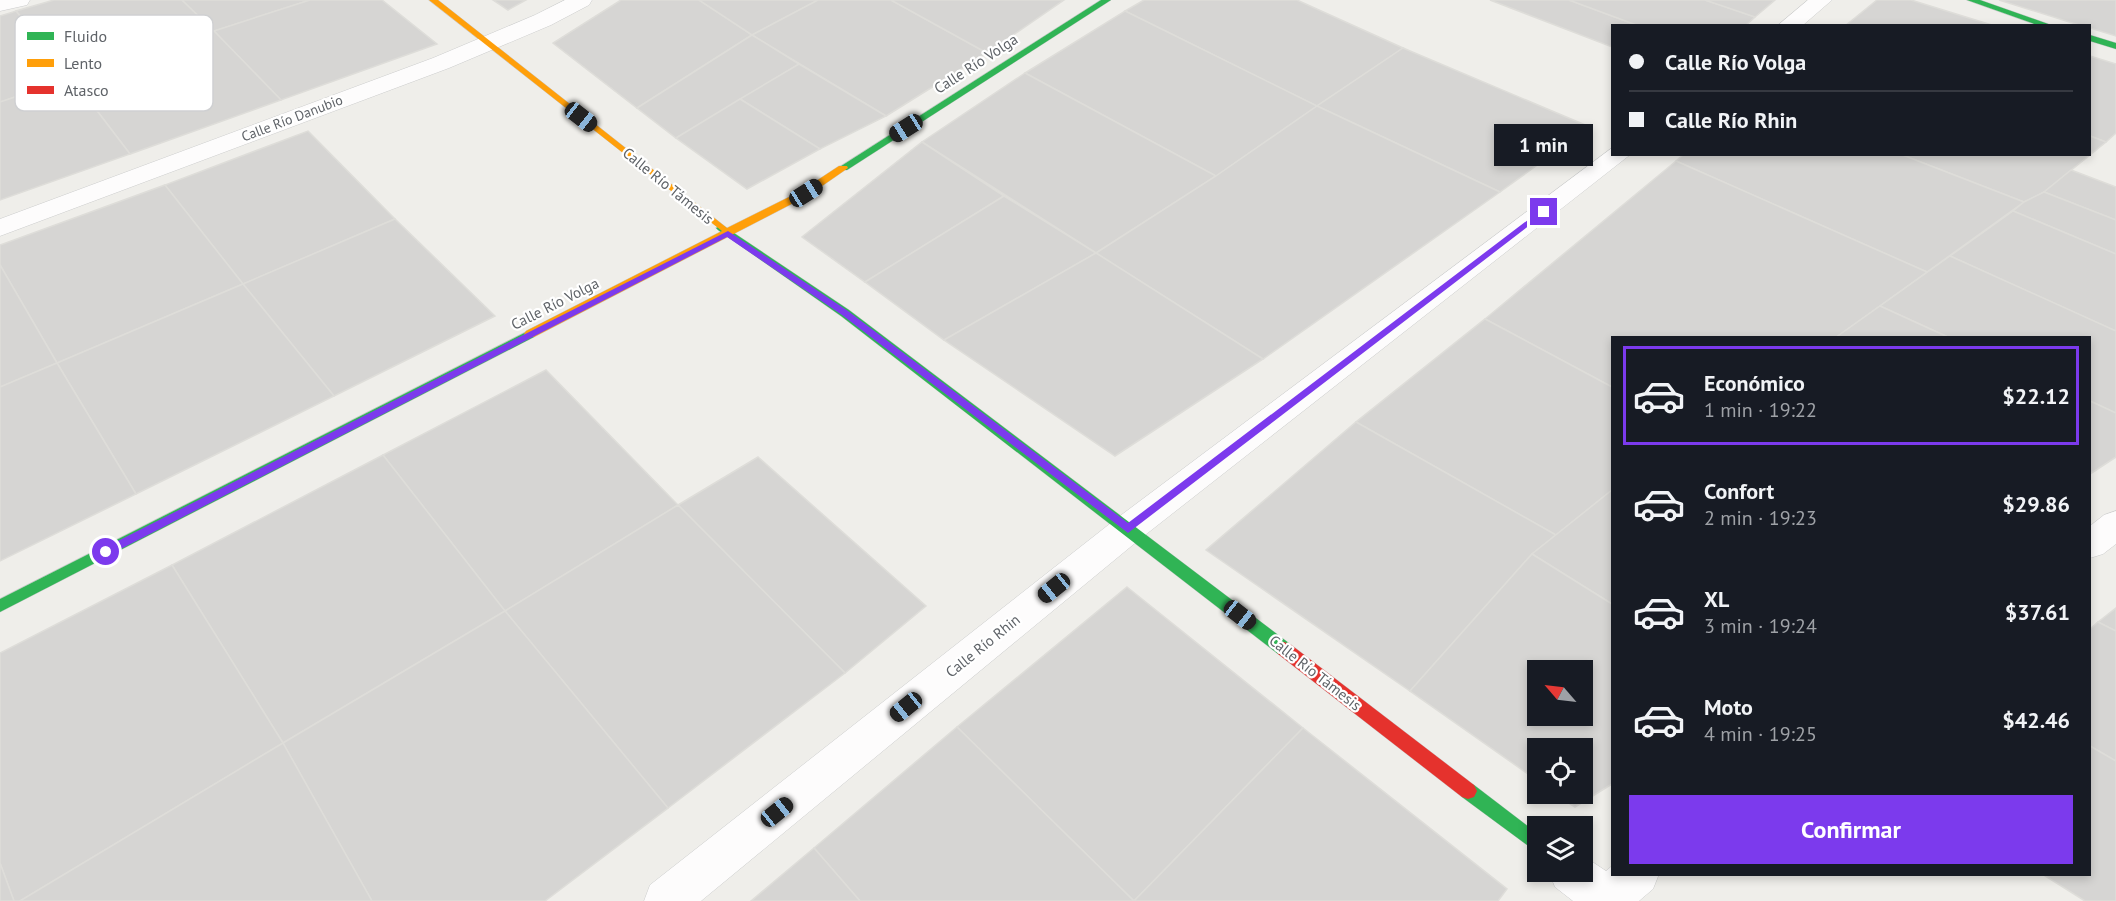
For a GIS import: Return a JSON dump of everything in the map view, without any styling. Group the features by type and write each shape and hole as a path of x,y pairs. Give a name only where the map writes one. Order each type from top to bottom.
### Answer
{"street":[{"path":"0,5 19,0"},
{"name":"Calle Río Támesis","path":"433,0 728,233 845,313 1527,837"},
{"name":"Calle Río Danubio","path":"0,228 490,44 581,0"},
{"name":"Calle Río Volga","path":"0,606 806,193 1107,0"},
{"path":"1791,24 1821,0"},
{"path":"1971,0 2044,24"},
{"path":"2091,38 2116,46"},
{"name":"Calle Río Rhin","path":"666,901 1128,529 1616,156"},
{"path":"2091,543 2116,525"},
{"path":"1591,882 1614,894"}],"building":[{"path":"54,0 182,0 197,15 19,15 16,11"},
{"path":"182,0 310,0 214,31 213,15 197,15"},
{"path":"310,0 382,0 437,44 281,100 214,31"},
{"path":"493,0 526,0 508,10"},
{"path":"621,0 699,0 752,35 637,108 553,43"},
{"path":"699,0 818,0 752,35"},
{"path":"818,0 891,0 987,53 886,116 752,35"},
{"path":"891,0 1064,0 987,53"},
{"path":"1144,0 1297,0 1403,48 1317,106 1125,11"},
{"path":"1490,0 1569,0 1634,24 1611,24 1611,47"},
{"path":"1569,0 1705,0 1755,17 1747,24 1634,24"},
{"path":"1705,0 1775,0 1755,17"},
{"path":"1877,0 1911,0 1989,24 1847,24"},
{"path":"1999,0 2116,0 2116,36 2091,28 2091,24 2076,24"},
{"path":"16,11 19,15 15,15 15,97 0,102 0,16"},
{"path":"1125,11 1317,106 1216,176 1025,73"},
{"path":"213,31 281,100 130,154 97,111 213,111"},
{"path":"752,35 799,64 676,138 637,108"},
{"path":"1403,48 1590,127 1500,192 1317,106"},
{"path":"2091,56 2116,64 2116,133 2106,142 2091,136"},
{"path":"799,64 886,116 820,149 740,99"},
{"path":"1025,73 1216,176 1096,253 922,142"},
{"path":"15,97 15,111 97,111 130,154 0,200 0,102"},
{"path":"740,99 820,149 747,189 676,138"},
{"path":"1317,106 1500,192 1263,359 1096,253 1216,176"},
{"path":"308,131 395,219 243,284 165,185"},
{"path":"2091,136 2106,142 2091,154"},
{"path":"922,142 1004,196 865,282 802,237"},
{"path":"1682,156 1905,156 2024,202 1927,272 1676,161"},
{"path":"1905,156 2089,156 2044,192 2024,202"},
{"path":"1676,161 1927,272 1838,336 1611,336 1611,386 1485,319"},
{"path":"2071,170 2116,187 2116,220 2044,192"},
{"path":"165,185 243,284 57,363 0,265 0,245"},
{"path":"2044,192 2116,220 2116,254 2013,211 2024,202"},
{"path":"1004,196 1096,253 944,340 865,282"},
{"path":"2013,211 2116,254 2116,331 1950,256"},
{"path":"395,219 495,316 334,396 243,284"},
{"path":"1096,253 1263,359 1115,456 944,340"},
{"path":"1950,256 2116,331 2116,413 2091,401 2091,336 1946,336 1880,306"},
{"path":"0,265 57,363 0,387"},
{"path":"243,284 334,396 136,494 57,363"},
{"path":"1880,306 1946,336 1838,336"},
{"path":"1485,319 1611,386 1611,491 1556,535 1356,422"},
{"path":"57,363 136,494 0,561 0,387"},
{"path":"546,370 678,505 505,611 383,455"},
{"path":"2091,401 2116,413 2116,457 2091,473"},
{"path":"1356,422 1556,535 1532,554 1410,691 1206,550"},
{"path":"383,455 505,611 283,743 172,565"},
{"path":"758,457 926,606 845,673 678,505"},
{"path":"1611,491 1611,603 1532,554"},
{"path":"678,505 845,673 668,808 505,611"},
{"path":"1532,554 1611,603 1611,785 1593,796 1593,738 1527,738 1527,773 1410,691"},
{"path":"172,565 283,743 20,901 14,901 0,863 0,653"},
{"path":"1127,587 1303,728 1134,901 957,727"},
{"path":"2116,608 2116,631 2098,622"},
{"path":"505,611 668,808 545,901 372,901 283,743"},
{"path":"2098,622 2116,631 2116,761 2091,747 2091,628"},
{"path":"957,727 1134,901 860,901 814,848"},
{"path":"1303,728 1507,889 1498,901 1134,901"},
{"path":"283,743 372,901 20,901"},
{"path":"2091,747 2116,761 2116,901 2085,901 2045,876 2091,876"},
{"path":"814,848 860,901 751,901"},
{"path":"0,863 14,901 0,901"}],"traffic: fast":[{"path":"843,168 1107,0"},
{"path":"1971,0 2044,24"},
{"path":"2091,38 2116,46"},
{"path":"722,228 845,313 1284,649"},
{"path":"0,606 530,334"},
{"path":"1468,791 1527,837"}],"traffic: slow":[{"path":"433,0 722,228"},
{"path":"530,334 805,193 843,168"}],"traffic: jam":[{"path":"1284,649 1468,791"}],"route":[{"path":"106,552 728,233 845,313 1128,529 1544,212"}]}
